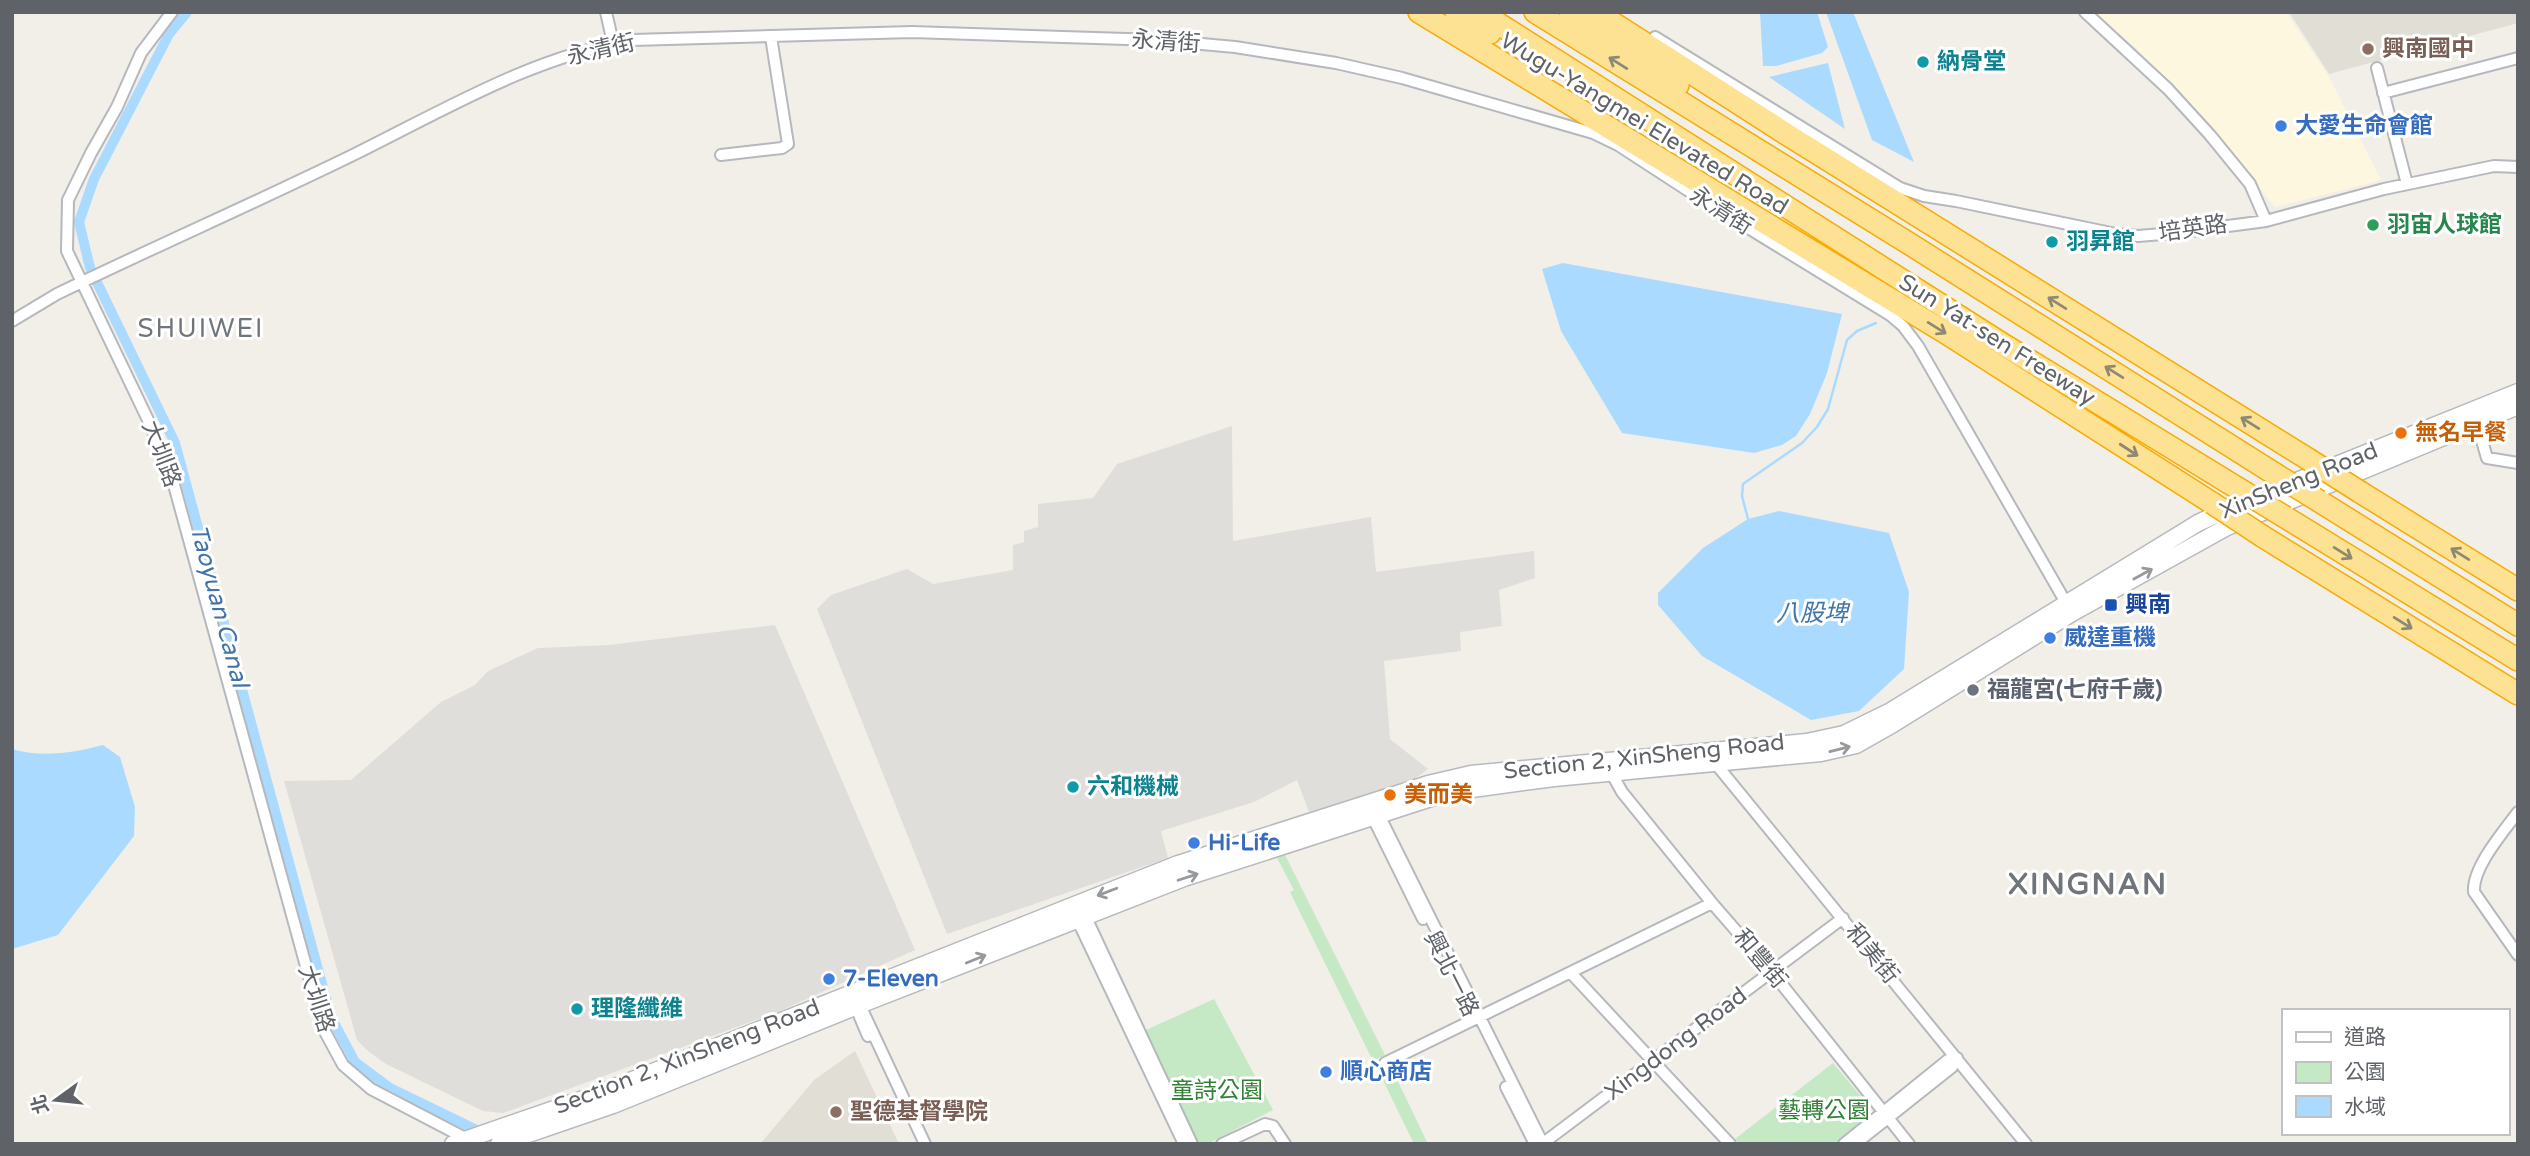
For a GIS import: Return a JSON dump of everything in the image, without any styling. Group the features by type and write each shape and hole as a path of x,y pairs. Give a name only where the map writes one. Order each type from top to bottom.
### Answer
{"highway":[{"path":"1419,12 1946,333 2262,536 2518,694"},
{"name":"Wugu-Yangmei Elevated Road","path":"1456,12 1832,236"},
{"name":"Sun Yat-sen Freeway","path":"1480,12 1832,236 2518,660"},
{"name":"Sun Yat-sen Freeway","path":"1535,12 2518,625"},
{"name":"Wugu-Yangmei Elevated Road","path":"1570,12 1905,241"},
{"path":"1596,12 1802,144 2518,590"},
{"path":"2479,671 2518,699"}],"main road":[{"name":"XinSheng Road","path":"2198,523 2237,505 2475,416 2518,392"},
{"path":"1374,811 1450,792 1553,778 1821,754 1856,744 1893,724 2069,608 2227,527 2475,416 2518,406"},
{"name":"Section 2, XinSheng Road","path":"460,1141 856,1002 1080,913 1178,864 1374,811 1428,785 1471,774 1807,742 1844,734 1889,712 2069,608 2198,523"},
{"path":"499,1144 613,1105 856,1002"}],"street":[{"name":"大圳路","path":"172,12 141,53 117,107 90,153 68,200 67,251 171,474 323,1028 343,1065 371,1089 460,1141"},
{"path":"606,12 613,43"},
{"name":"培英路","path":"1614,12 1884,180 1924,197 1956,201 2116,234 2138,236 2175,233 2266,221 2407,184 2494,166 2518,167"},
{"name":"培英路","path":"2085,12 2168,89 2210,135 2250,184 2266,221"},
{"name":"永清街","path":"12,321 81,282 354,154 466,97 576,53 613,43 633,40 912,32 1158,40 1235,47 1336,63 1388,75 1593,133 1618,145 1701,200 1890,314 1918,346 2069,608"},
{"path":"721,155 782,148 788,144 771,37"},
{"path":"2383,93 2518,58"},
{"path":"2377,68 2407,184"},
{"path":"2475,416 2487,458 2518,463"},
{"name":"和美街","path":"1716,764 2026,1144"},
{"name":"和豐街","path":"1612,774 1622,792 1772,972 1909,1144"},
{"name":"興北一路","path":"1374,811 1535,1144"},
{"path":"2518,813 2494,844 2473,882 2474,892 2518,955"},
{"path":"1385,1063 1712,903"},
{"path":"1080,913 1184,1144"},
{"path":"1080,913 1192,1144"},
{"name":"Xingdong Road","path":"1543,1144 1843,918"},
{"path":"1571,973 1730,1144"},
{"path":"856,1002 918,1144"},
{"path":"856,1002 925,1144"},
{"path":"1476,1018 1543,1144"},
{"path":"1843,1144 1952,1066 1957,1058"},
{"path":"1855,1144 1886,1114"},
{"path":"1222,1144 1265,1124 1273,1126 1285,1144"}],"shaded area":[{"path":"2093,12 2286,12 2329,77 2381,180 2275,207 2192,105 2135,47"},
{"name":"興南國中","path":"2289,12 2518,12 2518,23 2329,74"},
{"path":"1232,426 1233,541 1371,517 1376,572 1534,551 1535,578 1499,590 1502,626 1460,632 1461,651 1384,661 1390,739 1428,769 1413,780 1309,812 1297,780 1254,802 1161,831 1168,858 947,934 817,609 831,595 907,569 933,584 1013,570 1013,545 1024,542 1024,531 1038,527 1038,504 1093,498 1117,464"},
{"path":"775,625 915,950 780,1011 503,1113 483,1111 386,1064 368,1051 357,1040 284,781 351,780 441,702 475,685 488,671 538,648 609,645"},
{"name":"聖德基督學院","path":"855,1051 899,1144 760,1144 814,1080"}],"green space":[{"path":"1285,855 1385,1055 1373,1061 1290,892 1294,890 1277,858"},
{"name":"童詩公園","path":"1214,999 1273,1110 1209,1143 1202,1144 1194,1139 1144,1031"},
{"name":"藝轉公園","path":"1833,1063 1869,1106 1870,1116 1836,1144 1739,1144 1735,1139"},
{"path":"1392,1069 1428,1144 1414,1144 1380,1074"}],"water":[{"path":"1760,12 1817,12 1828,47 1822,53 1776,66 1763,66"},
{"path":"1826,12 1853,12 1914,162 1872,140"},
{"path":"1828,63 1845,129 1769,77"},
{"path":"1563,263 1842,314 1827,373 1810,414 1796,436 1782,445 1754,453 1622,433 1561,331 1542,269"},
{"name":"八股埤","path":"1779,511 1889,533 1909,592 1904,669 1859,711 1811,720 1702,656 1658,605 1658,593 1703,548 1748,519"},
{"path":"103,745 120,757 135,807 134,836 58,935 12,949 12,749 58,753"}],"waterway":[{"name":"Taoyuan Canal","path":"187,12 169,34 94,179 79,222 90,268 175,443 331,1017 355,1062 390,1088 485,1134"},
{"path":"1748,519 1742,496 1743,484 1802,443 1817,427 1828,409 1847,340 1857,331 1876,323"}],"place":[{"name":"興南國中","path":"2368,49"},
{"name":"納骨堂","path":"1923,62"},
{"name":"大愛生命會館","path":"2281,126"},
{"name":"羽宙人球館","path":"2373,225"},
{"name":"羽昇館","path":"2052,242"},
{"name":"無名早餐","path":"2401,433"},
{"name":"興南","path":"2111,605"},
{"name":"威達重機","path":"2050,638"},
{"name":"福龍宮(七府千歲)","path":"1973,690"},
{"name":"六和機械","path":"1073,787"},
{"name":"美而美","path":"1390,795"},
{"name":"Hi-Life","path":"1194,843"},
{"name":"7-Eleven","path":"829,979"},
{"name":"理隆纖維","path":"577,1009"},
{"name":"順心商店","path":"1326,1072"},
{"name":"聖德基督學院","path":"836,1112"}],"district":[{"name":"SHUIWEI","path":"201,328"},
{"name":"XINGNAN","path":"2088,884"}]}
